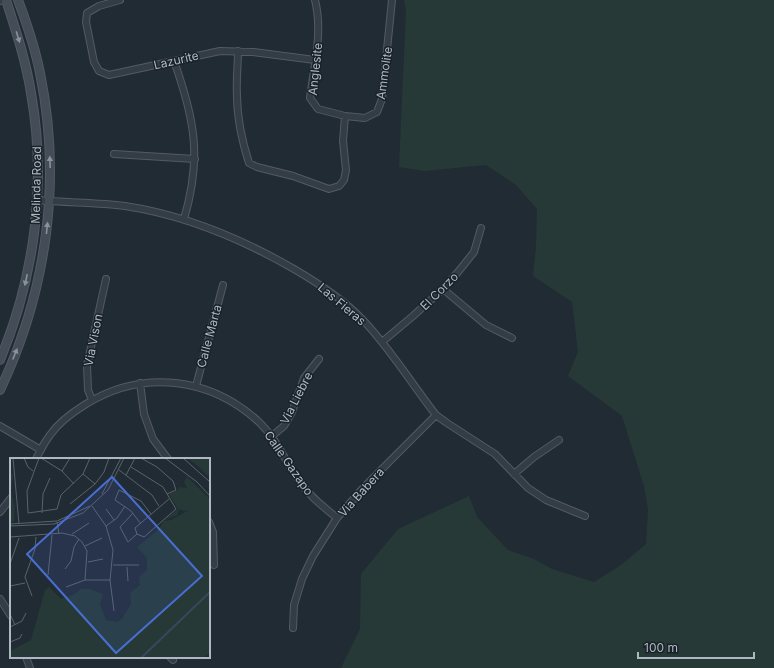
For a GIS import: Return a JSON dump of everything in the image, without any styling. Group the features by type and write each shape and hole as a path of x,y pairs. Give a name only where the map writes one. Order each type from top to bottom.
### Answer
{"main road":[{"name":"Melinda Road","path":"0,360 15,320 24,290 38,200 38,157 32,94 23,55 6,0"},
{"name":"Melinda Road","path":"0,390 17,350 32,305 44,252 50,201 50,158 43,90 35,51 18,0"}],"street":[{"name":"Lazurite","path":"120,0 99,6 87,13 86,22 94,62 99,71 109,75 220,51 238,51 315,60"},
{"name":"Anglesite","path":"316,0 319,33 310,98 318,109 345,116"},
{"name":"Ammolite","path":"345,116 365,118 377,112 382,99 392,0"},
{"path":"238,51 237,95 239,119 243,146 249,163 257,167 293,176 329,189 339,186 344,180 346,170 343,141 345,116"},
{"path":"174,61 183,88 194,139 195,159 191,195 184,219"},
{"path":"114,154 195,159"},
{"name":"Las Fieras","path":"38,200 125,206 184,219 262,250 315,281 362,318 382,342 436,415 495,454 528,488 546,500 585,516"},
{"name":"El Corzo","path":"382,342 443,288 474,252 481,228"},
{"name":"Via Vison","path":"92,400 88,390 87,365 106,279"},
{"name":"Calle Marta","path":"196,386 222,285"},
{"path":"443,288 486,325 512,338"},
{"name":"Via Liebre","path":"272,436 284,426 292,412 304,378 319,359"},
{"name":"Calle Gazapo","path":"37,458 50,435 64,420 92,400 110,391 140,383 164,381 196,386 222,396 248,413 272,436 301,484 316,501 337,518"},
{"path":"140,383 146,420 153,439 167,458"},
{"name":"Via Babera","path":"293,628 294,605 302,579 313,556 337,518 364,486 436,415"},
{"path":"0,426 41,450"},
{"path":"514,474 559,440"},
{"path":"0,512 10,499"},
{"path":"210,524 213,532 214,565"},
{"path":"0,599 10,614"},
{"path":"26,658 30,668"}],"green space":[{"path":"404,0 774,0 774,668 341,668 360,629 361,574 398,529 469,496 477,517 508,550 534,559 552,569 594,582 621,565 646,544 648,510 644,486 622,416 568,376 578,352 572,302 533,276 536,247 537,209 516,185 486,165 424,171 399,167 406,10"}]}
